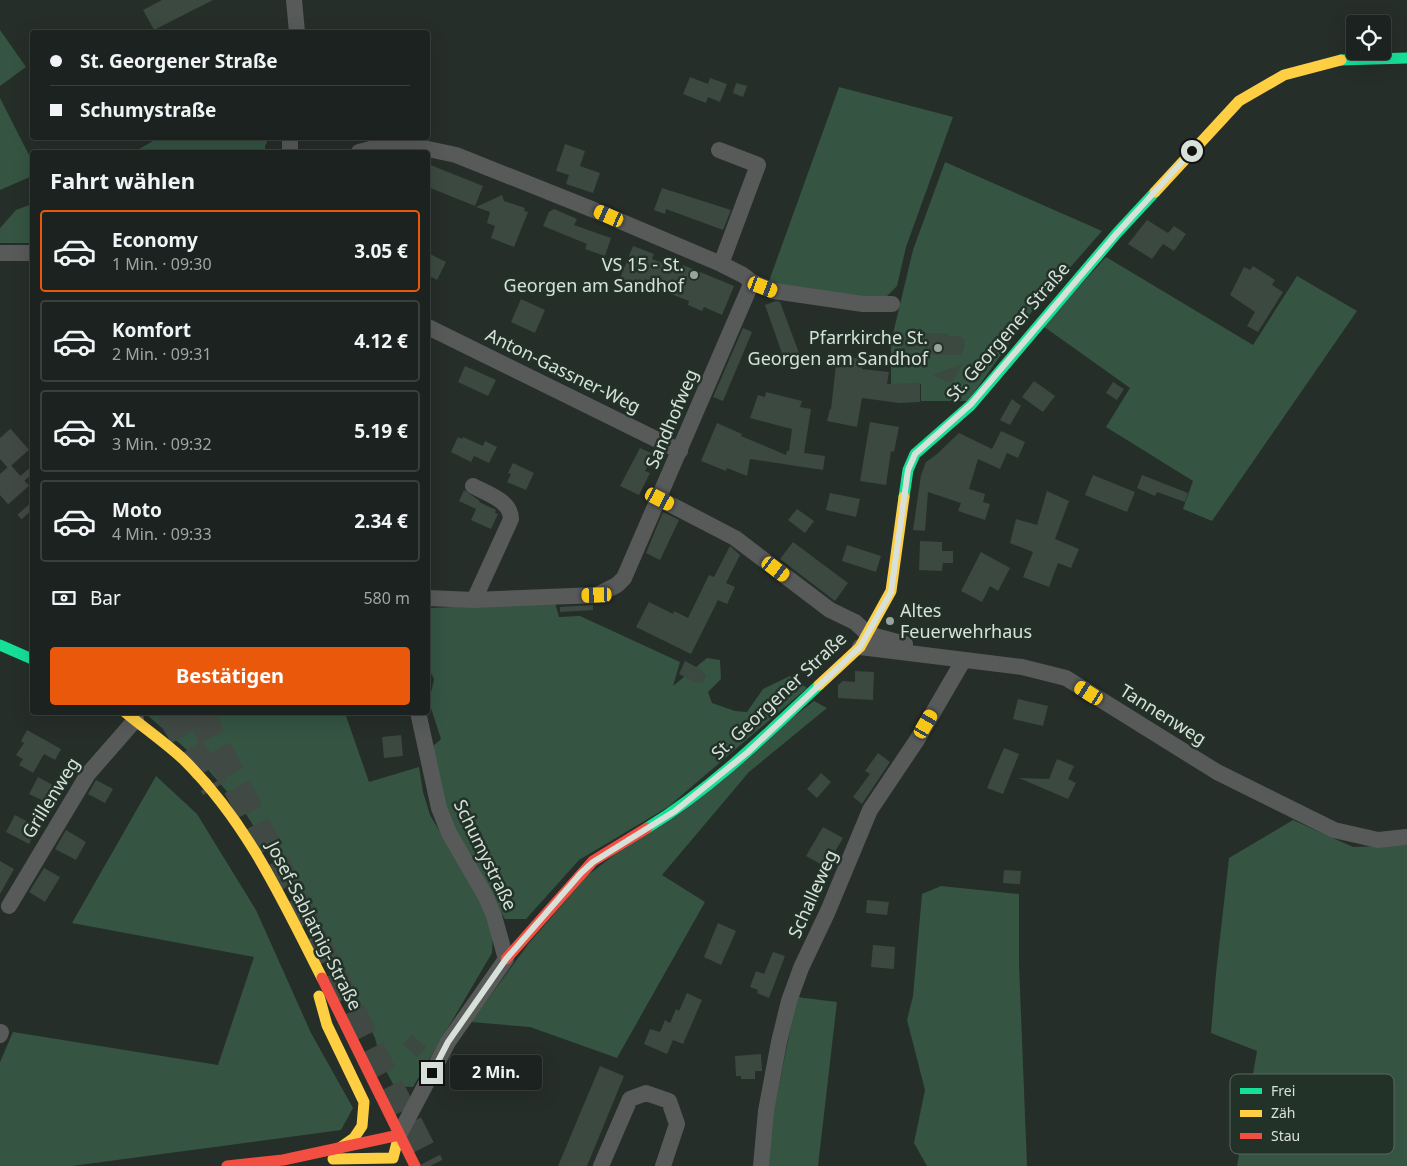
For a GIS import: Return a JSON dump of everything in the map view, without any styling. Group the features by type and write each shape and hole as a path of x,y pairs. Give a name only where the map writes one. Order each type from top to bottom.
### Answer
{"street":[{"path":"294,0 297,30"},
{"name":"St. Georgener Straße","path":"506,959 593,862 675,811 748,752 864,640 891,592 908,470 915,454 971,404 1156,188 1239,101 1284,75 1342,60 1407,58"},
{"path":"367,150 382,146 405,144 456,155 594,210 721,264 743,275 752,282 774,291 863,304 892,304"},
{"path":"718,150 758,165 721,264"},
{"path":"0,253 30,253"},
{"name":"Sandhofweg","path":"430,598 474,600 597,595 617,585 624,578 660,499 752,282"},
{"name":"Anton-Gassner-Weg","path":"430,328 680,451"},
{"path":"474,486 508,505 511,511 511,519 474,600"},
{"name":"Tannenweg","path":"660,499 735,538 830,610 854,622 864,640 963,661 1022,667 1066,678 1216,772 1334,830 1378,840 1407,837"},
{"path":"0,645 30,658"},
{"name":"Schalleweg","path":"761,1166 766,1111 779,1042 789,1001 801,968 828,912 870,810 917,740 963,661"},
{"name":"Schumystraße","path":"419,715 438,808 449,833 486,897 494,916 506,959"},
{"name":"Grillenweg","path":"10,906 88,774 130,716"},
{"name":"Josef-Sablatnig-Straße","path":"130,716 184,760 220,801 254,847 283,900 415,1166"},
{"path":"227,1166 282,1160 393,1158 399,1136 448,1042 506,959"},
{"path":"314,962 320,999 327,1025 364,1102 362,1126 354,1138 341,1148"},
{"path":"601,1166 630,1099 646,1093 669,1101 677,1124 663,1166"},
{"path":"282,1160 399,1136"}],"green space":[{"path":"0,30 26,67 0,86"},
{"path":"839,87 953,117 906,247 897,286 886,297 870,300 768,284"},
{"path":"0,98 30,157 30,177 0,190"},
{"path":"268,140 265,150 137,150 153,141"},
{"path":"945,162 1102,231 1033,310 968,401 921,401 921,384 891,384 891,342 913,250"},
{"path":"30,205 30,243 0,243 0,228 16,210"},
{"path":"1106,257 1253,345 1297,276 1357,311 1212,521 1183,509 1193,481 1106,427 1130,388 1043,326"},
{"path":"555,603 559,617 580,616 680,662 673,686 707,658 720,660 721,679 708,692 712,703 735,711 747,712 763,689 790,676 807,688 668,807 579,860 526,919 505,919 454,830 440,790 432,747 441,739 430,705 434,679 430,671 430,608"},
{"path":"814,701 827,708 749,772 662,875 705,902 617,1058 530,1027 471,1022 529,943 588,875"},
{"path":"147,715 346,715 369,782 419,767 423,792 430,815 486,909 493,931 492,953 413,1087 394,1086 381,1061 375,1038 358,1002 342,986 283,872 244,811 203,764"},
{"path":"156,776 197,814 256,910 311,1033 353,1108 341,1130 72,1166 0,1166 0,1062 13,1032 218,1065 254,957 72,923"},
{"path":"1293,820 1353,847 1407,845 1407,1166 1237,1166 1239,1154 1394,1154 1394,1074 1253,1074 1257,1051 1211,1033 1229,858"},
{"path":"941,886 1019,894 1019,964 1027,1166 927,1166 914,1143 925,1090 907,1020 913,996 922,894"},
{"path":"797,997 837,1002 818,1166 768,1166 773,1114"}],"building":[{"path":"162,0 213,0 154,30 143,10"},
{"path":"690,77 708,84 710,78 727,84 720,102 708,97 706,103 683,94"},
{"path":"736,83 747,86 743,97 733,93"},
{"path":"565,144 585,151 580,166 600,173 593,193 566,184 569,175 556,171"},
{"path":"430,165 483,186 475,206 430,188"},
{"path":"662,188 731,210 723,230 666,209 665,214 654,210"},
{"path":"502,195 504,201 525,208 524,211 528,212 514,247 491,238 495,226 487,223 490,212 476,207"},
{"path":"554,209 577,219 574,225 611,238 605,256 585,249 587,244 543,226 549,212"},
{"path":"1147,220 1168,233 1174,226 1186,234 1174,251 1163,244 1152,259 1128,244"},
{"path":"633,246 654,254 652,259 680,270 683,265 734,286 722,315 704,307 702,311 688,305 689,301 671,294 672,290 645,279 637,294 617,286"},
{"path":"430,254 446,262 437,280 430,276"},
{"path":"1253,266 1275,280 1272,285 1283,292 1258,332 1247,326 1255,312 1230,295 1244,267 1250,270"},
{"path":"521,299 545,310 535,333 511,322"},
{"path":"776,301 780,302 799,353 784,359 765,305"},
{"path":"743,328 752,332 723,401 713,397"},
{"name":"Pfarrkirche St. Georgen am Sandhof","path":"919,333 948,333 948,336 960,336 965,341 962,355 927,355"},
{"path":"903,337 920,337 920,350 903,350"},
{"path":"837,356 863,359 862,369 889,372 887,384 920,383 920,402 899,403 862,398 857,427 827,421 831,409"},
{"path":"962,364 953,380 947,382 933,375"},
{"path":"465,366 496,380 488,396 458,382"},
{"path":"1034,381 1055,396 1043,412 1022,397"},
{"path":"1113,382 1124,389 1117,400 1106,393"},
{"path":"766,392 802,401 800,407 811,409 804,453 825,456 823,470 750,459 747,476 727,468 726,471 701,461 717,423 742,434 741,436 786,455 787,451 789,451 792,429 750,418 758,395 765,397"},
{"path":"1012,399 1021,406 1010,425 1000,420"},
{"path":"870,422 899,427 894,452 891,451 886,485 860,481"},
{"path":"1001,431 1025,442 1018,458 1007,453 1000,469 978,459 969,489 985,494 983,502 990,504 985,520 958,511 961,503 928,492 925,531 913,530 921,475 926,462 959,433 992,449"},
{"path":"458,437 462,439 463,437 483,446 485,441 497,447 489,463 474,456 471,462 451,452"},
{"path":"640,448 653,454 645,471 650,473 639,495 620,486"},
{"path":"513,463 534,473 526,490 507,482 511,474 508,473"},
{"path":"1093,475 1135,492 1127,512 1085,495"},
{"path":"1142,475 1188,493 1185,502 1157,492 1155,496 1137,488"},
{"path":"464,490 479,502 496,510 495,513 498,514 491,529 471,520 479,503 476,509 459,501"},
{"path":"1047,491 1069,501 1055,539 1079,549 1071,568 1058,563 1049,587 1023,577 1033,552 1010,543 1016,519 1037,525"},
{"path":"830,493 860,499 856,517 826,510"},
{"path":"797,509 814,521 805,533 788,520"},
{"path":"663,512 679,520 660,560 646,553"},
{"path":"920,541 942,542 942,551 953,551 953,563 943,563 942,571 919,570"},
{"path":"793,542 848,583 835,601 780,559"},
{"path":"847,545 881,556 876,572 842,561"},
{"path":"730,546 740,555 726,583 735,587 727,604 718,600 691,654 636,627 649,602 673,614 674,611 688,618 709,575 714,577"},
{"path":"981,552 1010,568 998,591 990,586 982,602 961,591"},
{"path":"593,605 593,610 560,612 560,607"},
{"path":"685,661 702,670 706,676 703,682 696,683 679,674"},
{"path":"855,671 874,672 873,700 838,698 838,685 843,681 855,682"},
{"path":"1018,699 1048,706 1043,726 1013,719"},
{"path":"27,730 61,749 55,760 44,754 33,773 19,765 23,759 16,755 24,743 21,741"},
{"path":"401,735 403,756 384,758 382,737"},
{"path":"1004,748 1019,754 1003,794 987,788"},
{"path":"878,753 890,762 862,804 853,797 870,774 865,771"},
{"path":"1057,759 1074,766 1068,779 1076,783 1068,799 1019,778 1049,779"},
{"path":"821,773 831,782 817,798 807,789"},
{"path":"38,777 58,788 50,804 29,794"},
{"path":"96,780 113,789 105,803 88,794"},
{"path":"15,815 38,827 29,844 6,832"},
{"path":"823,827 843,838 826,867 806,856"},
{"path":"66,830 86,842 76,860 55,849"},
{"path":"0,861 14,869 0,894"},
{"path":"44,868 60,877 45,902 29,892"},
{"path":"1004,870 1021,871 1020,884 1003,883"},
{"path":"867,900 889,902 887,915 866,913"},
{"path":"718,923 736,931 721,965 704,957"},
{"path":"873,945 895,947 894,969 871,967"},
{"path":"773,952 785,956 769,998 757,993 758,990 750,987 756,971 764,974"},
{"path":"687,993 702,1000 683,1044 673,1040 667,1054 644,1044 650,1029 660,1032 665,1020 670,1023 676,1009 679,1011"},
{"path":"412,1035 426,1047 417,1057 403,1044"},
{"path":"761,1054 762,1071 755,1071 755,1079 741,1079 741,1076 736,1076 735,1056"},
{"path":"600,1066 624,1076 587,1166 558,1166"}],"tunnel":[{"path":"0,438 30,472"},
{"path":"0,474 30,508"},
{"path":"171,715 215,788"},
{"path":"201,715 430,1166"}],"traffic: fast":[{"path":"1341,60 1407,58"},
{"path":"904,497 908,470 915,454 971,405 1117,233 1155,192"},
{"path":"0,645 30,658"},
{"path":"647,828 671,813 715,779 819,685"}],"traffic: slow":[{"path":"1155,192 1239,101 1284,75 1341,60"},
{"path":"819,685 860,647 891,591 904,497"},
{"path":"129,715 184,760 227,809 262,863 322,978"},
{"path":"319,996 327,1025 364,1102 362,1126 354,1138 341,1147"},
{"path":"333,1159 393,1158 399,1135"}],"traffic: jam":[{"path":"506,959 593,861 647,828"},
{"path":"322,978 415,1166"},
{"path":"227,1166 283,1160 399,1135"}],"place":[{"name":"VS 15 - St. Georgen am Sandhof","path":"694,275"},
{"name":"Pfarrkirche St. Georgen am Sandhof","path":"938,348"},
{"name":"Altes Feuerwehrhaus","path":"890,621"}],"route":[{"path":"432,1073 448,1042 506,959 581,873 593,862 675,811 748,752 860,647 891,592 908,470 915,454 971,404 1156,188 1192,151"}]}
